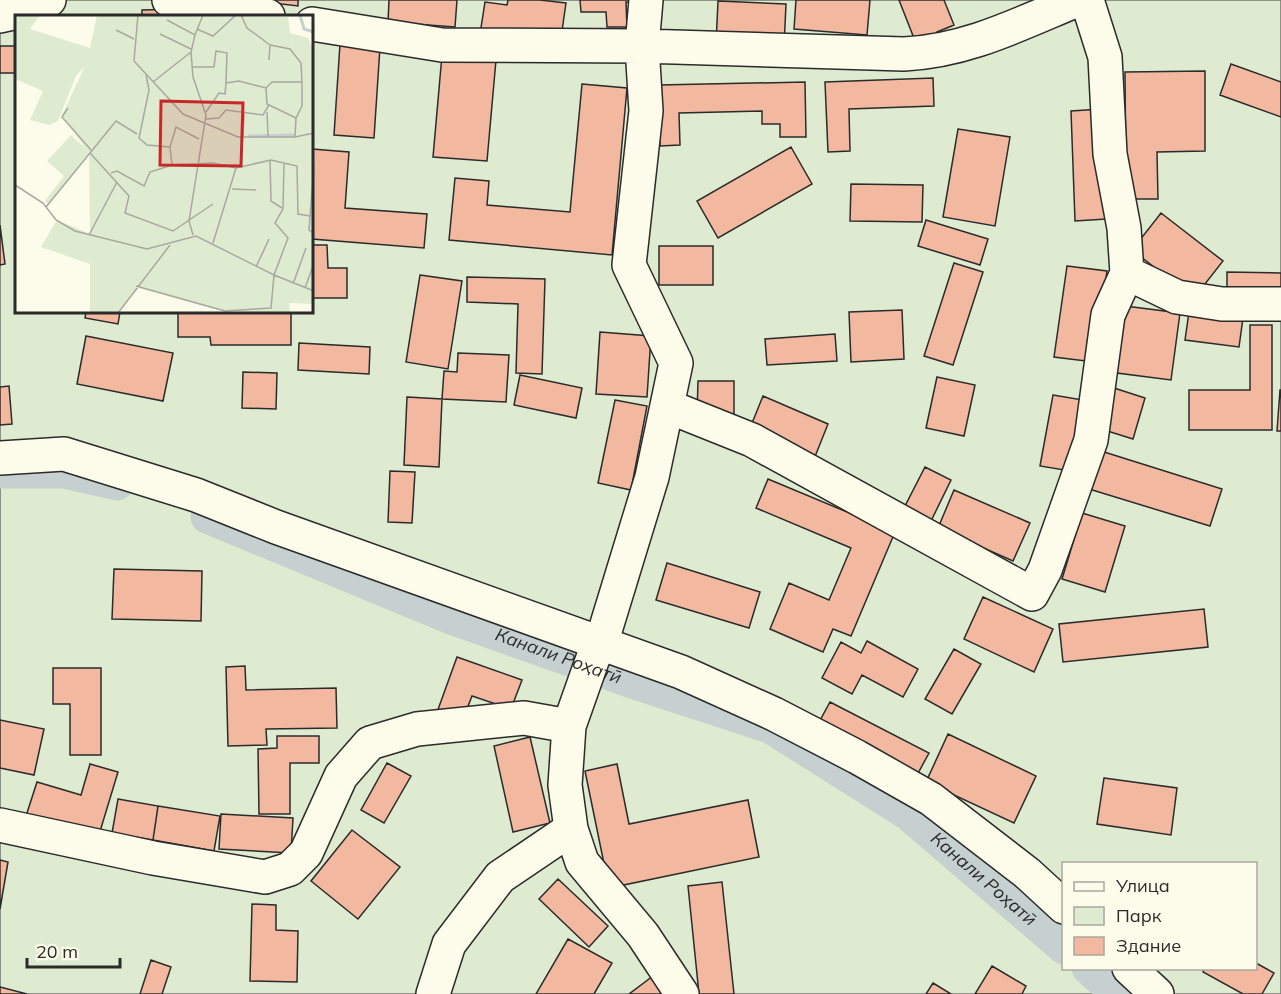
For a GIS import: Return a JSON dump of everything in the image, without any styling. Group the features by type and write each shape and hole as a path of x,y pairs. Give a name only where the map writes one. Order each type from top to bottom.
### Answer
{"street":[{"path":"0,16 31,9 49,0"},
{"path":"169,0 262,15"},
{"path":"646,0 642,46 646,111 629,265 676,363 652,477 597,651 572,718 565,785 571,830 582,862 643,935 682,994"},
{"path":"314,24 442,45 642,46 840,53 928,53 982,40 1077,0"},
{"path":"667,406 752,440 1032,594 1045,570 1091,440 1108,315 1127,273 1124,228 1110,154 1105,57 1087,0"},
{"path":"1127,273 1177,297 1222,304 1281,303"},
{"path":"0,458 64,454 196,495 597,651 681,672 774,714 931,799 1027,873 1062,905"},
{"path":"0,825 153,858 265,877 290,869 306,853 341,776 370,743 417,729 524,718 572,718"},
{"path":"433,994 449,944 500,877 571,830"},
{"path":"1130,970 1157,994"}],"green space":[{"path":"0,0 1281,0 1281,994 0,994"}],"building":[{"path":"248,0 298,0 298,6"},
{"path":"389,0 457,0 455,27 388,22"},
{"path":"508,0 566,3 560,45 480,34 485,2 507,5"},
{"path":"580,0 638,0 638,2 626,2 627,27 607,27 606,12 581,12"},
{"path":"796,0 870,0 867,35 794,29"},
{"path":"899,0 944,0 954,25 937,32 941,43 919,51"},
{"path":"718,1 786,4 784,47 716,44"},
{"path":"181,9 181,15 142,15 142,10"},
{"path":"340,44 380,47 374,138 334,135"},
{"path":"0,46 15,46 15,73 0,73"},
{"path":"442,55 496,60 487,161 433,157"},
{"path":"1231,64 1281,82 1281,117 1220,95"},
{"path":"1205,71 1205,151 1157,152 1158,199 1126,199 1125,72"},
{"path":"933,78 934,106 849,109 850,151 828,152 825,82"},
{"path":"805,82 806,137 780,137 780,124 762,124 762,111 679,113 680,145 660,146 659,85"},
{"path":"582,84 627,88 612,255 449,240 455,178 489,181 487,205 570,212"},
{"path":"1101,109 1106,219 1075,221 1071,111"},
{"path":"958,129 1010,137 995,226 943,217"},
{"path":"791,147 812,184 718,238 697,201"},
{"path":"314,149 349,152 345,208 427,214 424,248 314,239"},
{"path":"851,184 923,185 922,222 850,221"},
{"path":"1161,213 1223,261 1194,298 1132,250"},
{"path":"926,220 988,239 980,265 918,246"},
{"path":"0,225 5,264 0,265"},
{"path":"314,245 327,245 328,268 347,268 347,298 314,298"},
{"path":"659,246 713,246 713,285 659,285"},
{"path":"954,263 983,272 953,365 924,356"},
{"path":"1067,266 1107,271 1094,362 1054,357"},
{"path":"1227,272 1281,273 1281,298 1227,297"},
{"path":"420,275 462,281 448,369 406,362"},
{"path":"467,277 545,279 542,374 516,373 518,304 467,302"},
{"path":"1125,306 1180,313 1171,380 1117,373"},
{"path":"902,310 904,359 851,362 849,312"},
{"path":"1189,312 1243,318 1239,347 1185,340"},
{"path":"86,314 120,314 118,324 85,318"},
{"path":"178,314 291,314 291,345 211,345 210,337 178,337"},
{"path":"1250,325 1272,325 1272,430 1189,430 1189,390 1250,390"},
{"path":"600,332 651,336 647,397 596,394"},
{"path":"835,334 837,361 767,365 765,339"},
{"path":"86,336 173,353 163,401 77,384"},
{"path":"299,343 370,347 369,374 298,370"},
{"path":"458,353 509,355 506,402 442,399 444,371 457,372"},
{"path":"243,372 277,373 276,409 242,408"},
{"path":"520,375 582,388 576,418 514,405"},
{"path":"937,377 975,385 964,436 926,428"},
{"path":"698,381 734,381 734,414 697,414"},
{"path":"9,386 12,424 0,425 0,387"},
{"path":"1114,388 1145,398 1133,439 1101,429"},
{"path":"1280,390 1281,431 1277,431"},
{"path":"1053,395 1083,400 1070,471 1040,466"},
{"path":"763,396 828,424 814,459 748,433"},
{"path":"407,397 442,399 439,467 404,465"},
{"path":"615,400 647,406 631,490 598,483"},
{"path":"1101,451 1222,489 1210,526 1089,489"},
{"path":"925,467 951,480 931,521 904,508"},
{"path":"390,471 415,472 412,523 388,522"},
{"path":"768,479 895,532 851,636 833,629 823,652 770,629 789,583 829,600 851,548 756,508"},
{"path":"954,490 1030,523 1013,561 938,528"},
{"path":"1082,513 1125,526 1105,592 1062,579"},
{"path":"667,563 760,592 749,628 656,600"},
{"path":"114,569 202,571 201,621 112,619"},
{"path":"983,597 1053,629 1034,672 964,639"},
{"path":"1204,609 1208,647 1063,662 1059,624"},
{"path":"867,641 918,669 903,697 862,675 852,694 822,678 841,642 861,653"},
{"path":"954,649 981,664 952,714 925,699"},
{"path":"457,657 522,680 511,709 472,696 461,724 436,715"},
{"path":"245,666 246,690 336,688 337,728 266,729 267,745 228,746 226,667"},
{"path":"53,668 101,668 101,755 70,755 70,704 53,704"},
{"path":"830,702 929,753 916,777 817,726"},
{"path":"0,720 44,729 34,775 0,768"},
{"path":"948,734 1036,776 1014,823 926,782"},
{"path":"277,736 319,736 319,763 290,763 290,814 259,814 258,749 277,748"},
{"path":"530,737 550,823 513,832 494,746"},
{"path":"387,763 411,776 384,823 361,810"},
{"path":"90,764 118,772 98,838 26,816 37,782 81,795"},
{"path":"617,764 629,824 748,800 759,857 609,888 585,771"},
{"path":"1104,778 1177,788 1171,835 1097,824"},
{"path":"118,799 158,806 153,840 112,833"},
{"path":"158,806 220,816 214,851 153,840"},
{"path":"221,814 293,818 291,853 219,849"},
{"path":"352,830 400,867 358,919 311,881"},
{"path":"0,860 8,862 0,909"},
{"path":"558,879 608,926 589,947 539,899"},
{"path":"722,882 734,994 699,994 688,886"},
{"path":"252,904 276,905 276,930 298,931 297,982 250,981"},
{"path":"568,939 612,963 594,994 536,994"},
{"path":"151,960 171,967 162,994 140,994"},
{"path":"1257,964 1274,973 1262,994 1243,994 1203,972 1204,970 1257,970"},
{"path":"992,966 1026,986 1022,994 975,994"},
{"path":"653,976 667,994 629,994"},
{"path":"933,983 951,994 926,994"},
{"path":"0,987 27,994 0,994"}],"waterway":[{"name":"Канали Роҳатӣ","path":"0,472 64,472 117,484"},
{"name":"Канали Роҳатӣ","path":"207,517 451,618 629,681 770,727 908,814 1062,946"},
{"name":"Канали Роҳатӣ","path":"1090,970 1117,994"}]}
